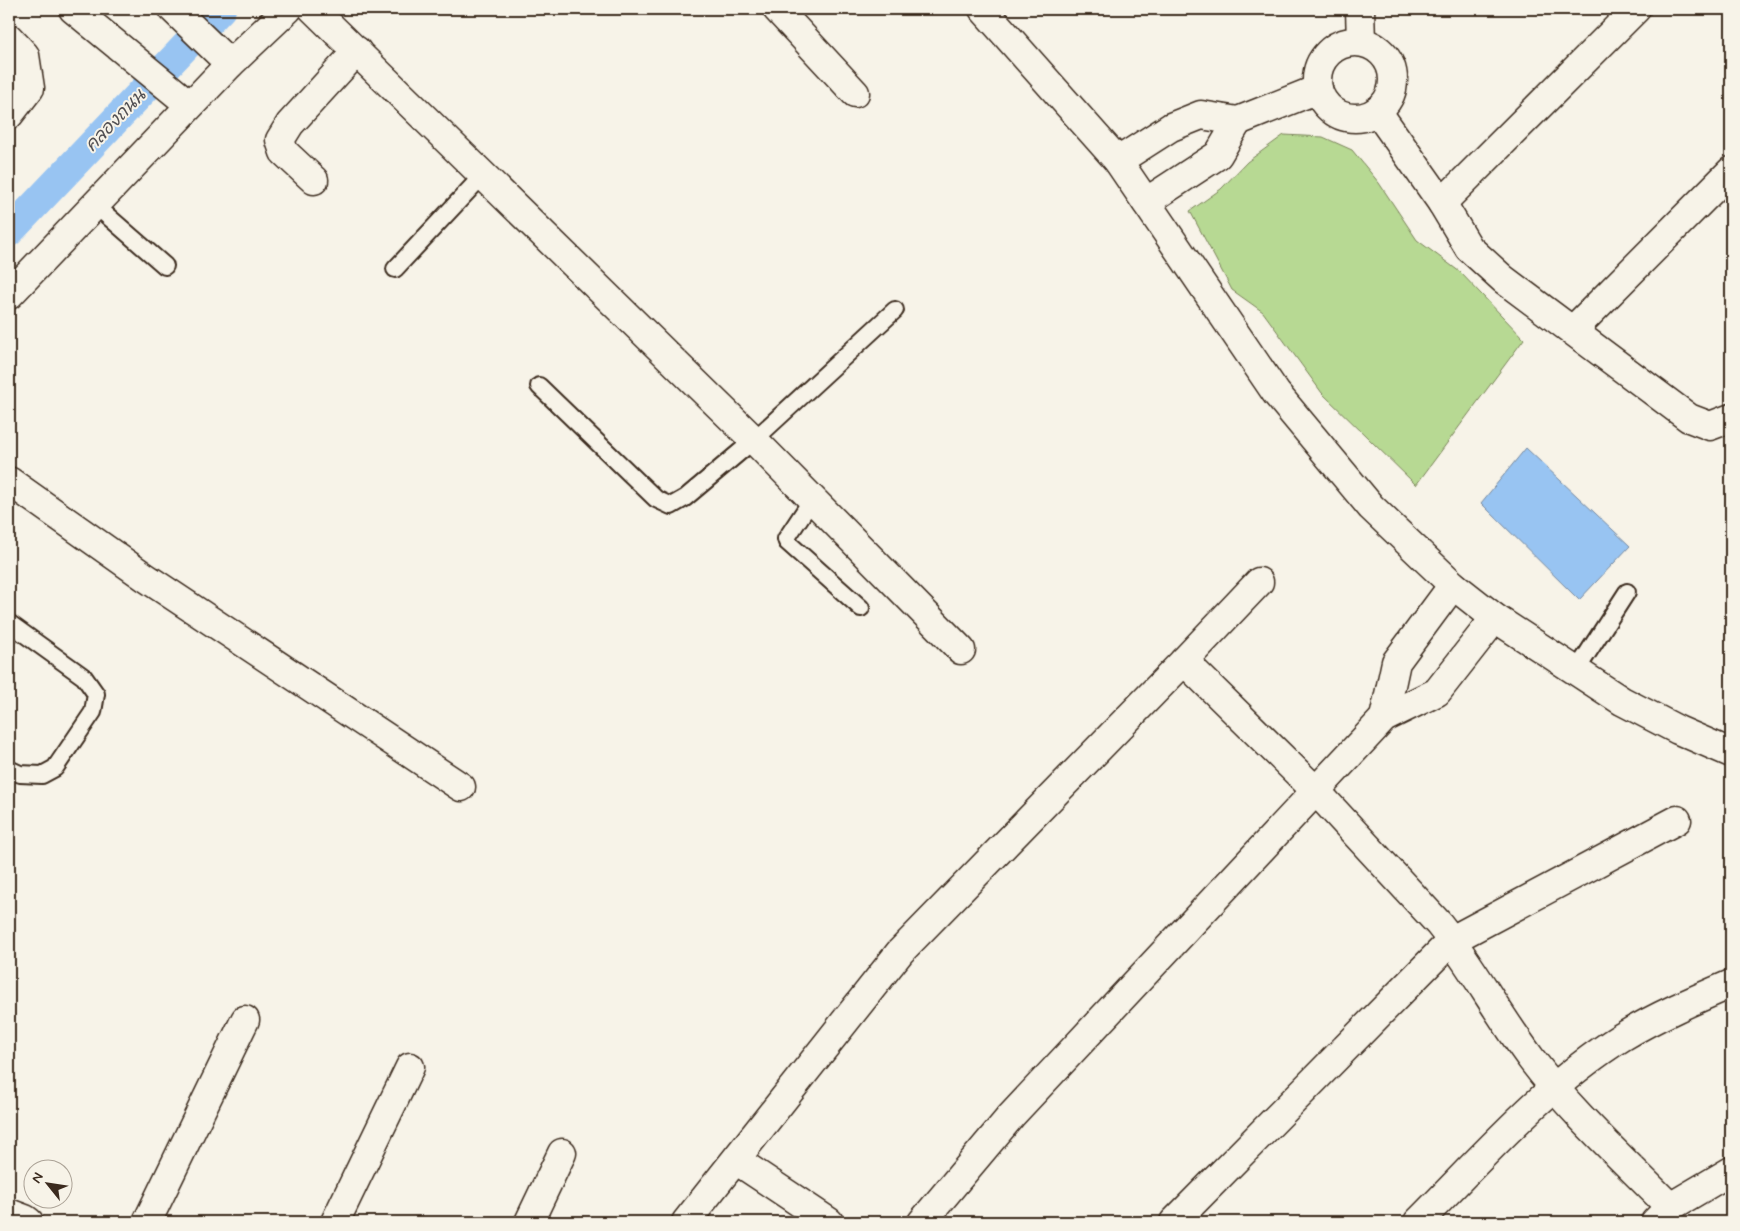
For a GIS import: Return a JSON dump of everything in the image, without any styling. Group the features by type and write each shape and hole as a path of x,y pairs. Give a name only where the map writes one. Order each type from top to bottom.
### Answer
{"street":[{"path":"73,9 190,104"},
{"path":"173,9 222,57"},
{"path":"9,294 190,104 222,57 288,9"},
{"path":"313,9 813,498 961,650"},
{"path":"983,9 1118,161 1276,393 1371,507 1453,585 1495,618 1576,671 1646,713 1731,753"},
{"path":"1360,9 1361,42"},
{"path":"1442,203 1636,9"},
{"path":"786,12 856,93"},
{"path":"9,38 25,55 30,88 9,115"},
{"path":"1361,42 1374,48 1386,57 1392,71 1392,86 1387,100 1377,111 1364,117 1349,118 1335,113 1324,103 1318,89 1317,74 1322,60 1332,49 1346,43 1361,42"},
{"path":"314,180 284,152 280,140 290,124 357,51"},
{"path":"1118,161 1171,126 1201,115 1238,122 1318,89"},
{"path":"1377,111 1442,203 1469,248 1503,279 1689,418 1710,426 1731,418"},
{"path":"1146,202 1218,155 1238,122"},
{"path":"1573,330 1731,172"},
{"path":"9,481 145,577 461,787"},
{"path":"686,1222 852,1010 900,952 1184,662 1259,582"},
{"path":"1384,718 1396,662 1453,585"},
{"path":"922,1222 1011,1116 1384,718 1437,692 1495,618"},
{"path":"1184,662 1316,792 1452,940 1493,1005 1554,1089 1662,1215 1731,1171"},
{"path":"1174,1222 1452,940 1677,820"},
{"path":"1418,1222 1554,1089 1583,1065 1622,1037 1669,1011 1731,984"},
{"path":"147,1222 245,1020"},
{"path":"335,1222 410,1067"},
{"path":"529,1222 562,1153"},
{"path":"736,1160 829,1222"},
{"path":"9,1213 29,1222"}],"lane":[{"path":"395,269 484,175"},
{"path":"94,205 165,266"},
{"path":"539,386 656,499 671,506 685,498 754,440 895,310"},
{"path":"813,498 786,539 787,542 861,608"},
{"path":"1576,671 1627,592"},
{"path":"9,623 84,677 96,694 93,712 55,768 42,775 20,774 9,769"}],"green space":[{"path":"1284,135 1323,137 1352,150 1379,183 1417,240 1460,272 1524,339 1416,485 1322,393 1263,312 1232,290 1190,211 1221,189 1247,162"}],"water":[{"path":"1526,448 1630,546 1579,600 1481,503"}],"waterway":[{"name":"คลองถนน","path":"9,232 221,9"}]}
